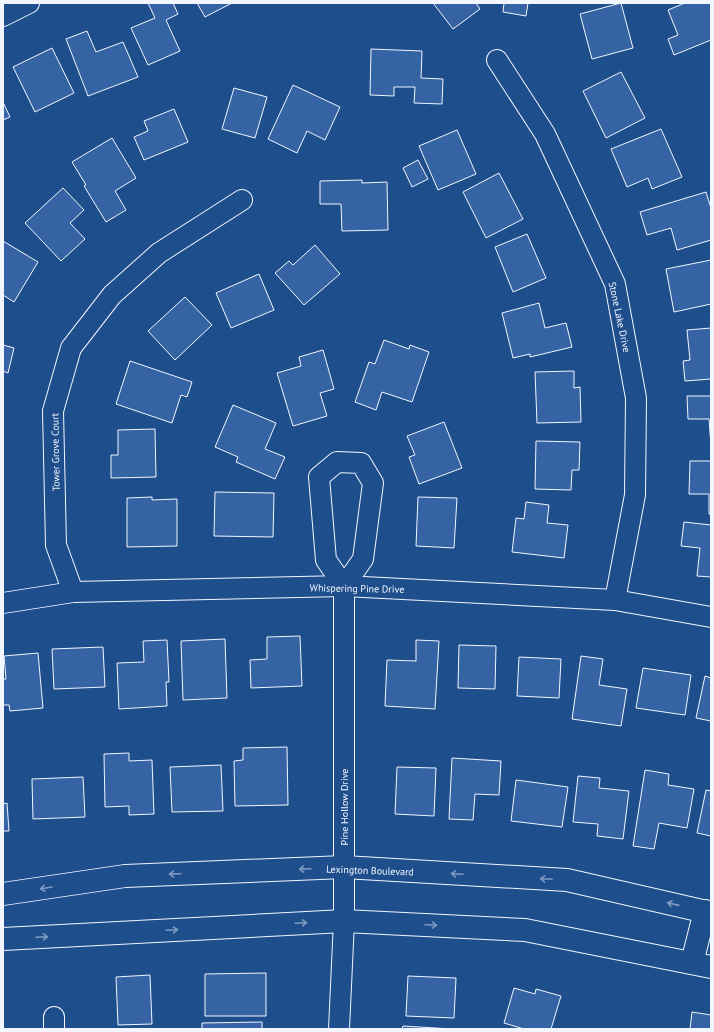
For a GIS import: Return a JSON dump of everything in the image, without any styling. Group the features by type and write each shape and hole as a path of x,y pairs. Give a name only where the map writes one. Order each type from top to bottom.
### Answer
{"street":[{"path":"3,16 28,3"},
{"name":"Stone Lake Drive","path":"497,60 545,134 615,284 636,398 635,495 614,600"},
{"name":"Tower Grove Court","path":"73,592 56,545 53,411 71,348 112,295 159,253 242,200"},
{"path":"337,462 361,464 373,483 362,559 344,586 326,560 319,477 337,462"},
{"name":"Whispering Pine Drive","path":"3,603 73,592 344,586 614,600 711,617"},
{"name":"Pine Hollow Drive","path":"339,1029 344,921 344,586"},
{"name":"Lexington Boulevard","path":"3,894 125,876 344,867 567,880 708,912"},
{"path":"3,940 344,921 525,930 702,965 708,912"}],"building":[{"path":"148,3 173,3 178,14 166,20 180,51 148,65 131,28 155,18"},
{"path":"197,3 232,3 205,17"},
{"path":"433,3 476,3 480,9 453,29"},
{"path":"504,3 528,3 526,16 503,12"},
{"path":"621,3 633,48 592,59 580,14"},
{"path":"685,3 711,3 711,40 674,55 668,39 678,35 668,10"},
{"path":"87,31 96,52 123,42 138,77 88,96 66,39"},
{"path":"52,48 74,93 35,112 13,67"},
{"path":"371,49 422,51 421,78 443,79 442,104 414,103 415,87 394,87 394,96 370,95"},
{"path":"621,72 645,118 606,138 583,91"},
{"path":"293,85 340,107 325,140 307,131 297,153 268,139"},
{"path":"234,88 267,97 255,138 222,129"},
{"path":"3,102 10,117 3,120"},
{"path":"174,109 188,142 144,160 134,137 148,131 144,121"},
{"path":"661,129 682,177 652,189 648,178 627,187 611,149"},
{"path":"457,130 476,174 438,190 419,146"},
{"path":"112,138 136,178 115,191 126,210 106,222 84,186 86,185 72,162"},
{"path":"418,160 428,179 412,187 403,168"},
{"path":"499,173 523,219 486,238 463,192"},
{"path":"362,180 362,183 387,182 388,230 342,231 341,204 320,204 320,181"},
{"path":"63,188 84,210 70,223 85,239 61,261 25,223"},
{"path":"706,192 711,208 711,240 677,250 671,228 647,235 640,212"},
{"path":"527,234 546,278 513,292 495,247"},
{"path":"3,241 38,262 14,302 3,295"},
{"path":"315,245 340,274 304,305 275,273 289,261 293,265"},
{"path":"711,260 711,304 674,312 666,269"},
{"path":"259,274 274,310 231,328 216,293"},
{"path":"185,297 212,325 175,360 148,331"},
{"path":"539,303 545,328 566,323 572,347 530,357 530,354 513,358 502,313"},
{"path":"711,328 711,379 685,381 683,361 690,360 687,330"},
{"path":"384,340 409,349 410,345 429,352 412,402 382,392 376,410 355,402 369,362 375,364"},
{"path":"3,345 14,348 8,373 3,371"},
{"path":"323,350 334,389 320,393 327,416 293,426 277,373 301,366 299,357"},
{"path":"130,361 192,382 187,397 181,395 172,423 116,404"},
{"path":"574,371 574,388 580,387 581,422 537,423 535,372"},
{"path":"687,396 711,396 711,446 709,419 688,419"},
{"path":"233,405 276,423 265,449 285,457 275,479 236,462 238,457 215,447"},
{"path":"444,422 462,468 419,484 409,457 415,455 407,436"},
{"path":"155,429 156,477 111,478 111,455 118,455 118,430"},
{"path":"536,441 580,442 579,470 572,470 571,490 535,489"},
{"path":"690,461 711,461 711,514 709,514 709,494 689,494"},
{"path":"215,492 274,493 273,537 214,536"},
{"path":"152,497 152,500 177,499 177,546 127,547 127,498"},
{"path":"418,497 457,498 454,548 416,546"},
{"path":"526,502 549,505 547,523 568,525 564,558 512,552 516,518 524,519"},
{"path":"684,522 711,525 711,577 697,576 700,548 681,546"},
{"path":"300,636 302,686 251,688 250,660 267,659 267,637"},
{"path":"225,639 227,698 183,700 181,641"},
{"path":"167,640 169,682 166,682 167,706 119,709 117,663 144,662 143,641"},
{"path":"416,640 439,641 435,709 385,706 387,660 416,661"},
{"path":"459,645 496,646 495,689 458,688"},
{"path":"103,647 105,687 54,689 52,649"},
{"path":"38,653 43,708 10,711 9,705 3,705 3,679 6,679 4,656"},
{"path":"581,656 603,659 599,685 627,689 621,726 572,719"},
{"path":"519,657 561,659 559,698 517,696"},
{"path":"643,668 691,675 685,715 636,708"},
{"path":"705,676 711,678 711,721 696,718"},
{"path":"287,747 288,805 235,806 234,761 243,760 243,748"},
{"path":"129,753 129,761 152,760 154,814 129,815 129,806 105,807 104,754"},
{"path":"452,758 501,761 499,795 475,794 473,820 449,819"},
{"path":"221,765 223,811 172,812 170,767"},
{"path":"397,767 436,768 434,816 395,814"},
{"path":"645,770 669,774 668,785 694,789 687,828 659,823 654,849 633,846"},
{"path":"578,776 600,778 599,788 629,791 623,839 597,836 598,824 573,822"},
{"path":"83,777 85,817 33,819 32,779"},
{"path":"516,780 568,787 562,827 511,821"},
{"path":"706,790 711,791 711,836 697,833"},
{"path":"7,803 9,831 3,831 3,804"},
{"path":"266,973 266,1016 205,1016 205,974"},
{"path":"150,975 152,1024 118,1025 116,977"},
{"path":"408,976 456,978 454,1018 406,1016"},
{"path":"514,988 535,994 536,989 561,996 551,1029 524,1029 504,1023"},
{"path":"692,1012 711,1015 711,1029 690,1029"},
{"path":"262,1022 262,1029 202,1029 202,1023"},
{"path":"403,1026 452,1029 402,1029"}]}
